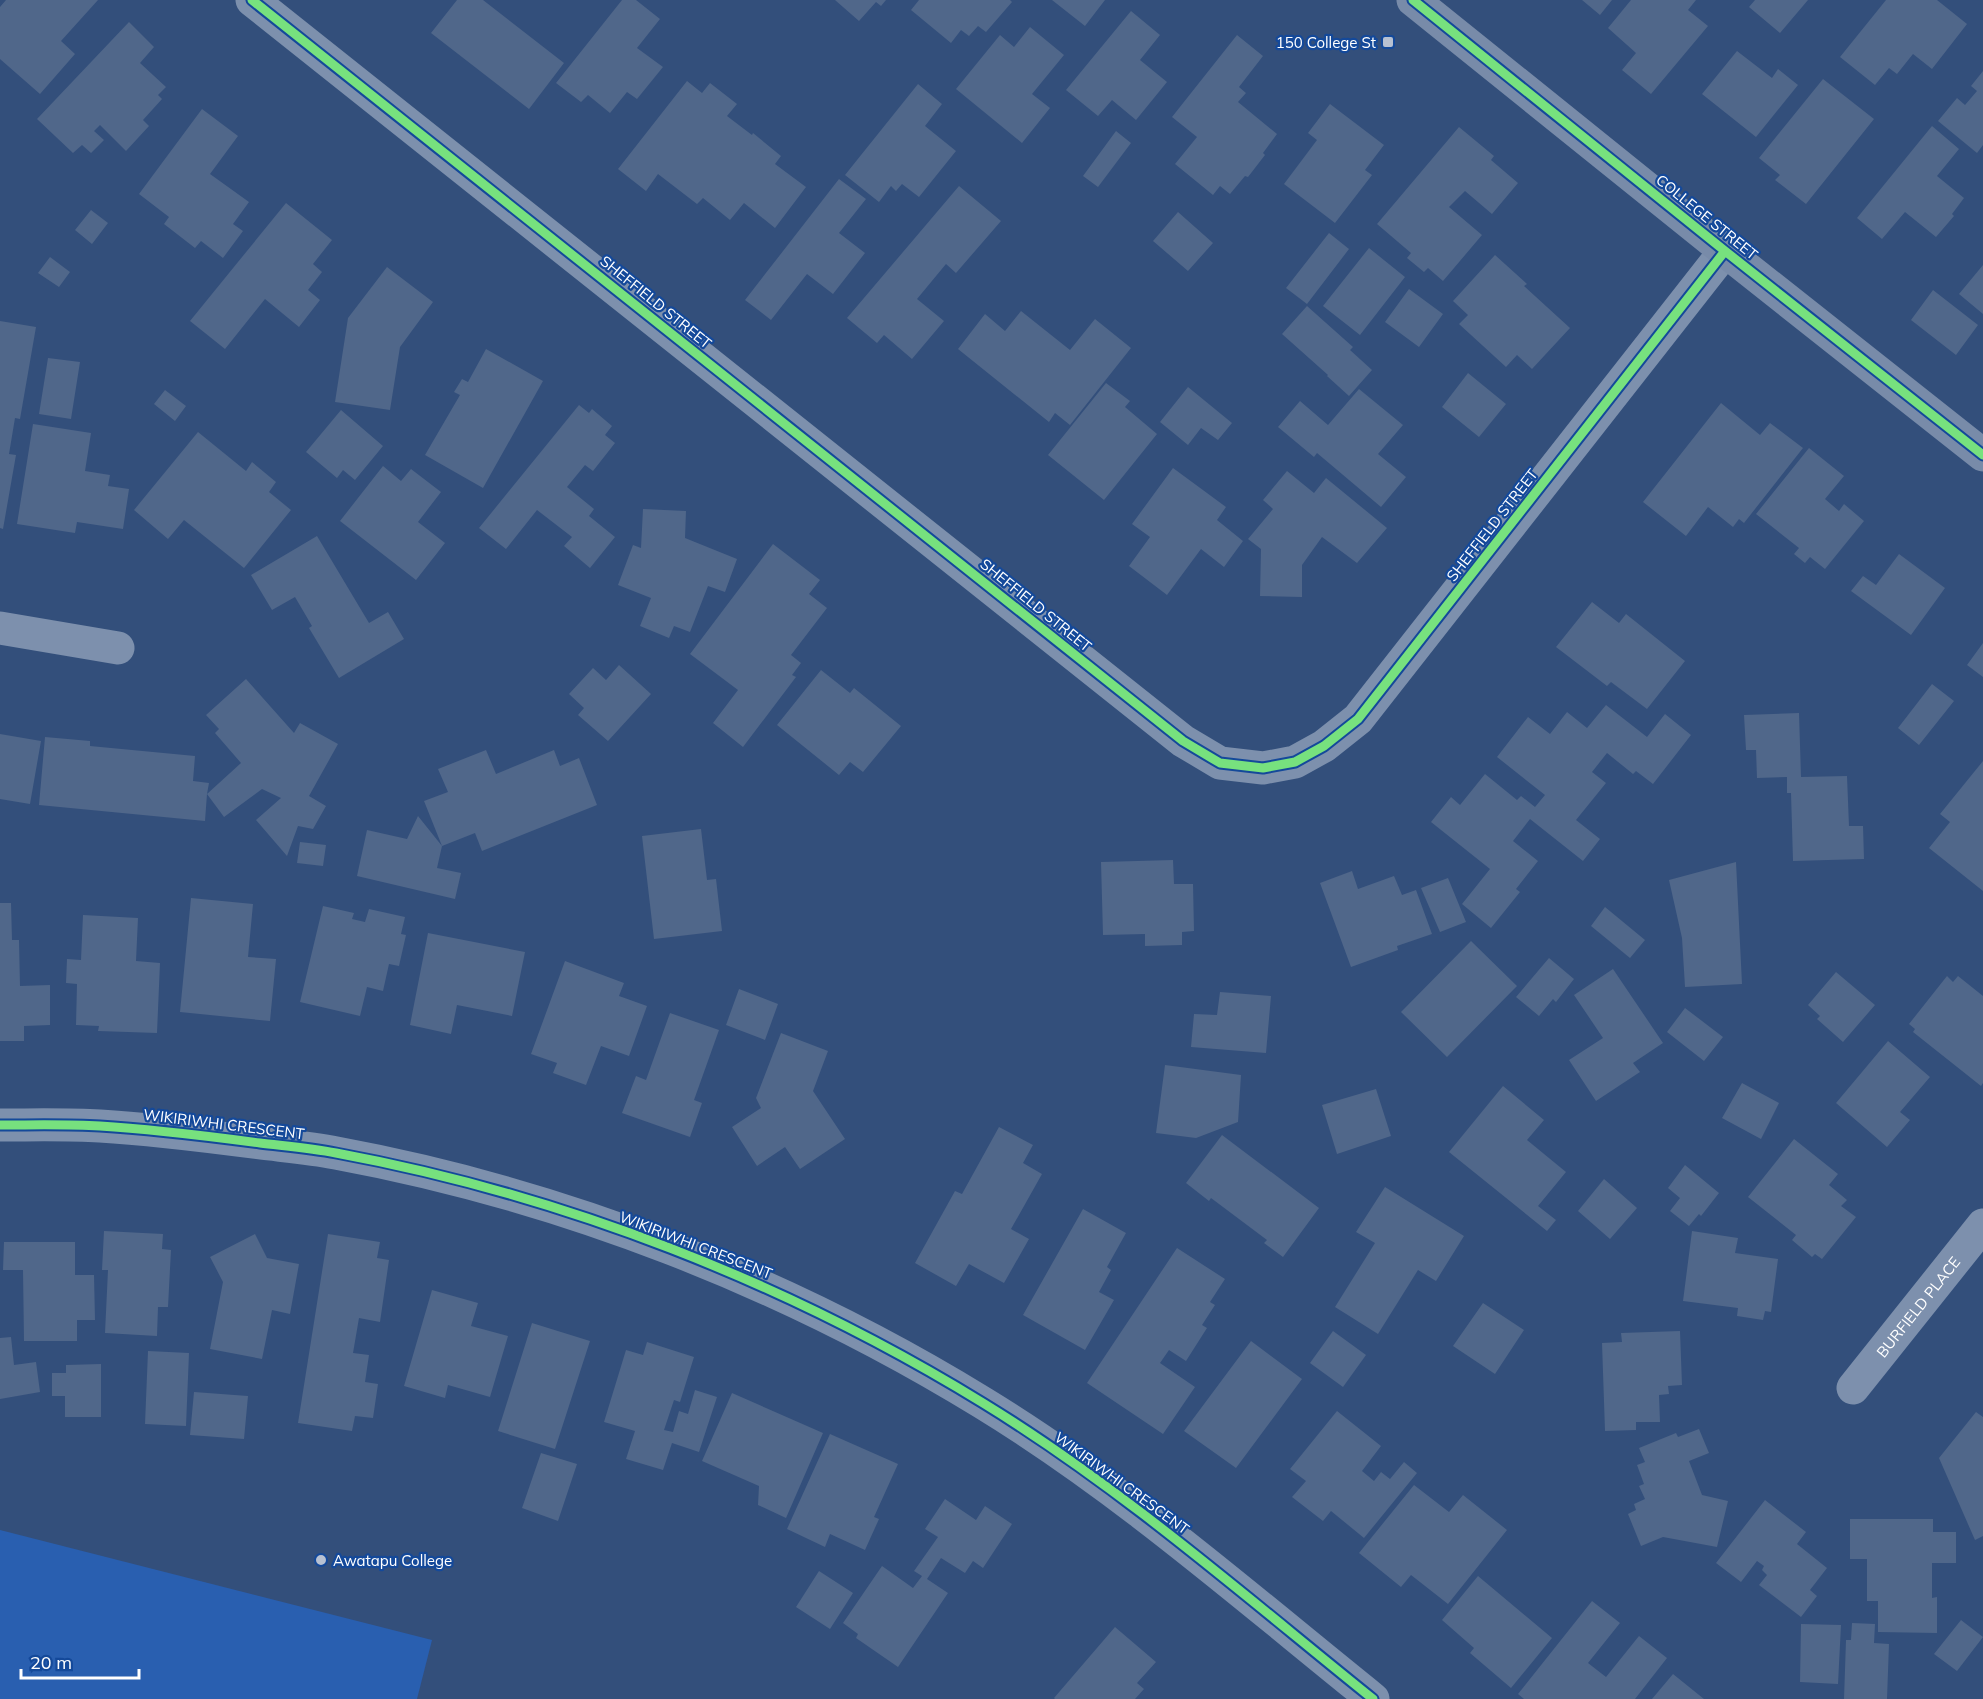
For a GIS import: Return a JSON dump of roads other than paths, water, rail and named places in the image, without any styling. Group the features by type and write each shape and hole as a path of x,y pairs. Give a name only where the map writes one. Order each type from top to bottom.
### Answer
{"main road":[{"name":"COLLEGE STREET","path":"1413,0 1983,455"}],"street":[{"name":"SHEFFIELD STREET","path":"252,0 1184,741 1220,763 1263,768 1295,762 1324,746 1358,719 1725,251"},
{"path":"0,628 118,648"},
{"name":"WIKIRIWHI CRESCENT","path":"0,1125 99,1126 334,1152 446,1177 555,1208 719,1266 775,1291 885,1347 983,1403 1085,1471 1148,1518 1373,1699"},
{"name":"BURFIELD PLACE","path":"1853,1388 1983,1225"}],"place":[{"name":"150 College St","path":"1388,42"},
{"name":"Awatapu College","path":"321,1560"}]}
